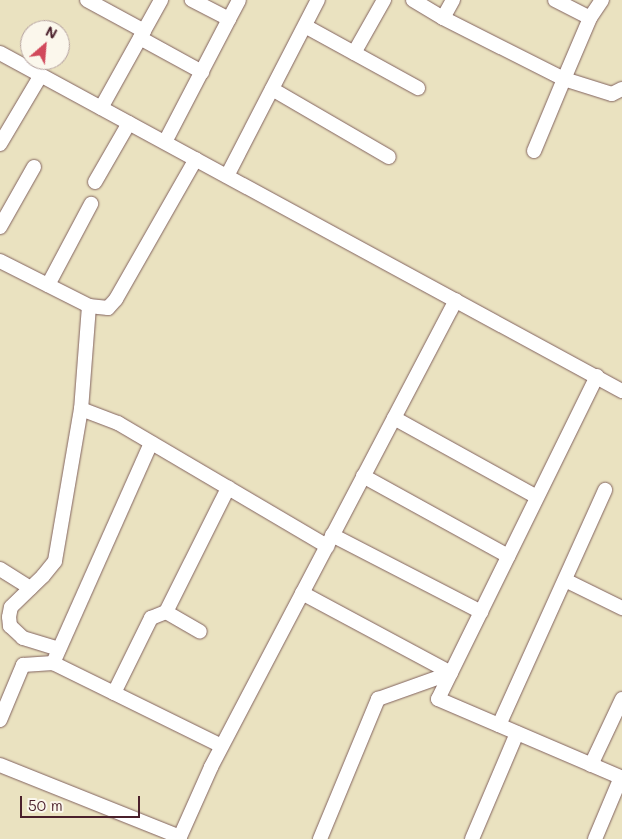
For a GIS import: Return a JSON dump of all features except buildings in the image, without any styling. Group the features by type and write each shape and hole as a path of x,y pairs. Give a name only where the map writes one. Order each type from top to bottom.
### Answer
{"street":[{"path":"87,0 202,72"},
{"path":"101,108 161,0"},
{"path":"192,0 229,19"},
{"path":"165,142 239,0"},
{"path":"227,176 318,0"},
{"path":"354,53 384,0"},
{"path":"413,0 443,18 564,79 612,94 622,89"},
{"path":"443,18 453,0"},
{"path":"554,0 590,18"},
{"path":"534,151 590,18 602,0"},
{"path":"305,26 418,88"},
{"path":"0,53 622,391"},
{"path":"0,144 41,75"},
{"path":"272,89 388,157"},
{"path":"95,182 129,122"},
{"path":"0,261 90,306 108,308 116,299 196,159"},
{"path":"0,227 34,168"},
{"path":"48,285 91,204"},
{"path":"0,765 180,838 222,746 456,300"},
{"path":"59,649 22,638 10,626 11,607 55,561 82,409 90,306"},
{"path":"595,839 621,778 438,699 597,376"},
{"path":"82,409 118,423 228,488 330,541 481,612"},
{"path":"394,418 537,497"},
{"path":"53,663 151,442"},
{"path":"363,476 508,556"},
{"path":"114,693 150,618 166,612 228,488"},
{"path":"499,725 606,490"},
{"path":"0,569 30,588"},
{"path":"565,580 622,608"},
{"path":"302,593 451,673"},
{"path":"166,612 200,632"},
{"path":"0,720 23,666 53,663 222,746"},
{"path":"320,839 378,699 451,673"},
{"path":"591,765 622,699"},
{"path":"472,839 517,733"}]}
